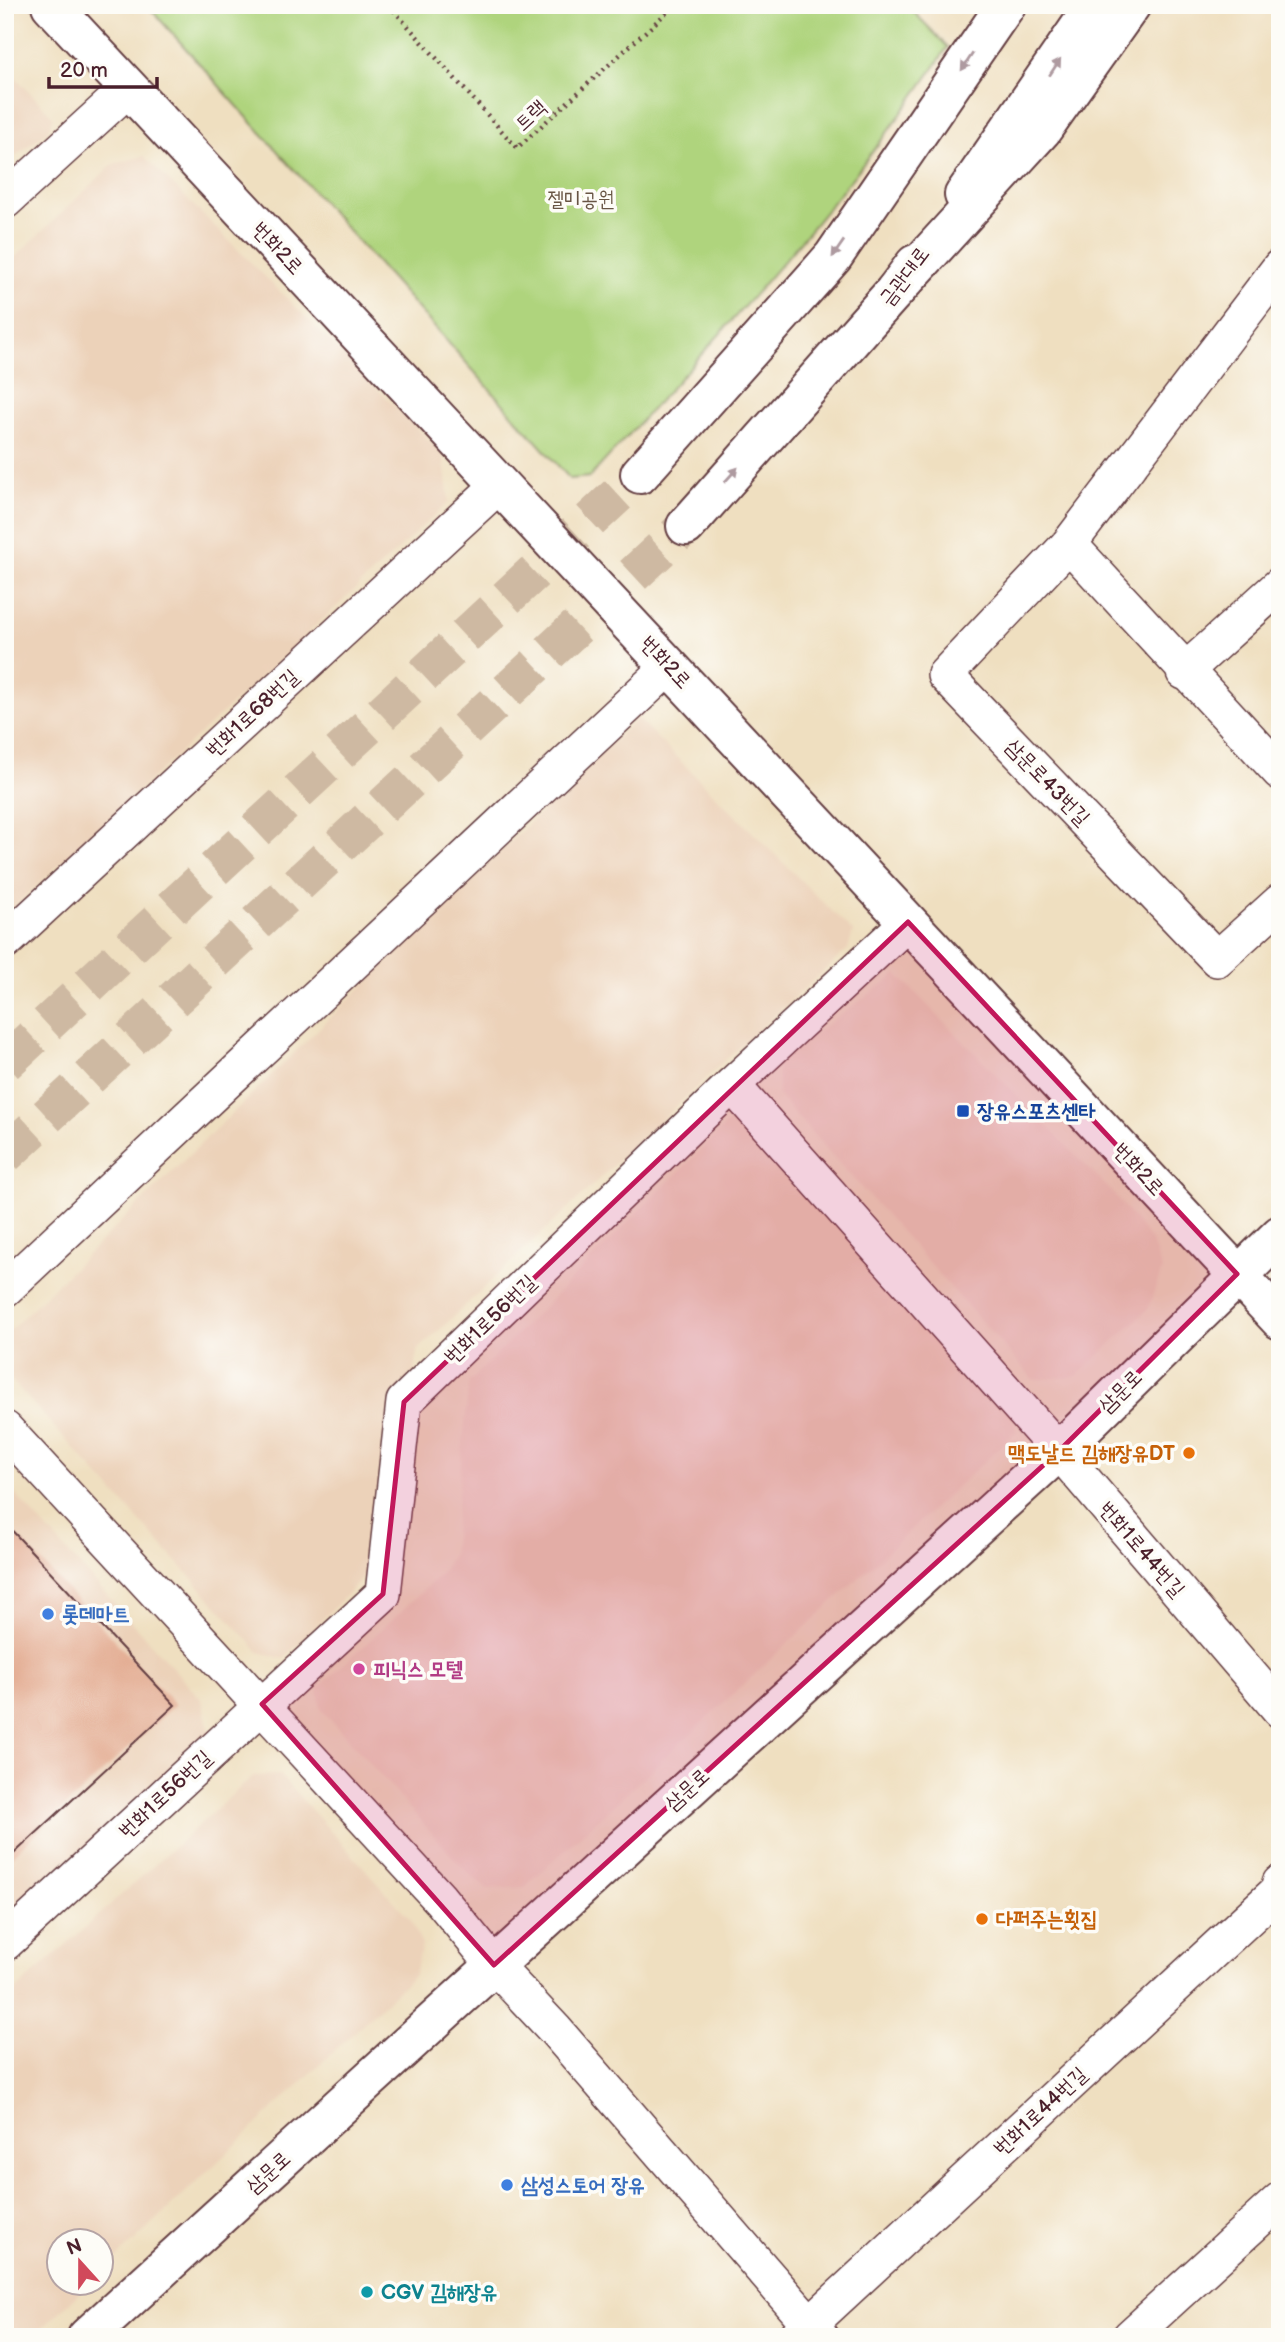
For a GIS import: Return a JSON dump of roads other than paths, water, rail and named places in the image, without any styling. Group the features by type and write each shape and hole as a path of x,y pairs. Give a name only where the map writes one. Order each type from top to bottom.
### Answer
{"main road":[{"name":"번화2로","path":"51,5 1280,1320"},
{"path":"640,474 833,257 1006,5"},
{"name":"금관대로","path":"686,526 894,292 1034,98 1095,5"},
{"path":"894,292 1042,130 1131,5"},
{"name":"삼문로","path":"87,2337 1059,1451 1280,1234"}],"street":[{"path":"5,201 129,88"},
{"name":"삼문로43번길","path":"1280,267 1069,544 945,675 1217,959 1280,902"},
{"name":"번화1로68번길","path":"5,942 499,485"},
{"path":"1069,544 1184,672 1280,772"},
{"path":"1184,672 1280,586"},
{"path":"5,1289 670,666"},
{"name":"번화1로56번길","path":"5,1943 383,1594 404,1402 732,1085 908,922"},
{"path":"732,1085 1059,1451"},
{"path":"5,1429 440,1899 494,1965 555,2029 809,2333"},
{"name":"번화1로44번길","path":"1059,1451 1280,1710"},
{"name":"번화1로44번길","path":"809,2333 1279,1889"},
{"path":"1130,2337 1280,2200"}],"tunnel":[{"path":"5,1063 640,474"},
{"path":"5,1155 686,526"}],"place":[{"name":"장유스포츠센타","path":"963,1111"},
{"name":"맥도날드 김해장유DT","path":"1189,1453"},
{"name":"롯데마트","path":"48,1614"},
{"name":"피닉스 모텔","path":"359,1669"},
{"name":"다퍼주는횟집","path":"982,1919"},
{"name":"삼성스토어 장유","path":"507,2185"},
{"name":"CGV 김해장유","path":"367,2292"}],"park label":[{"name":"젤미공원","path":"581,199"}]}
